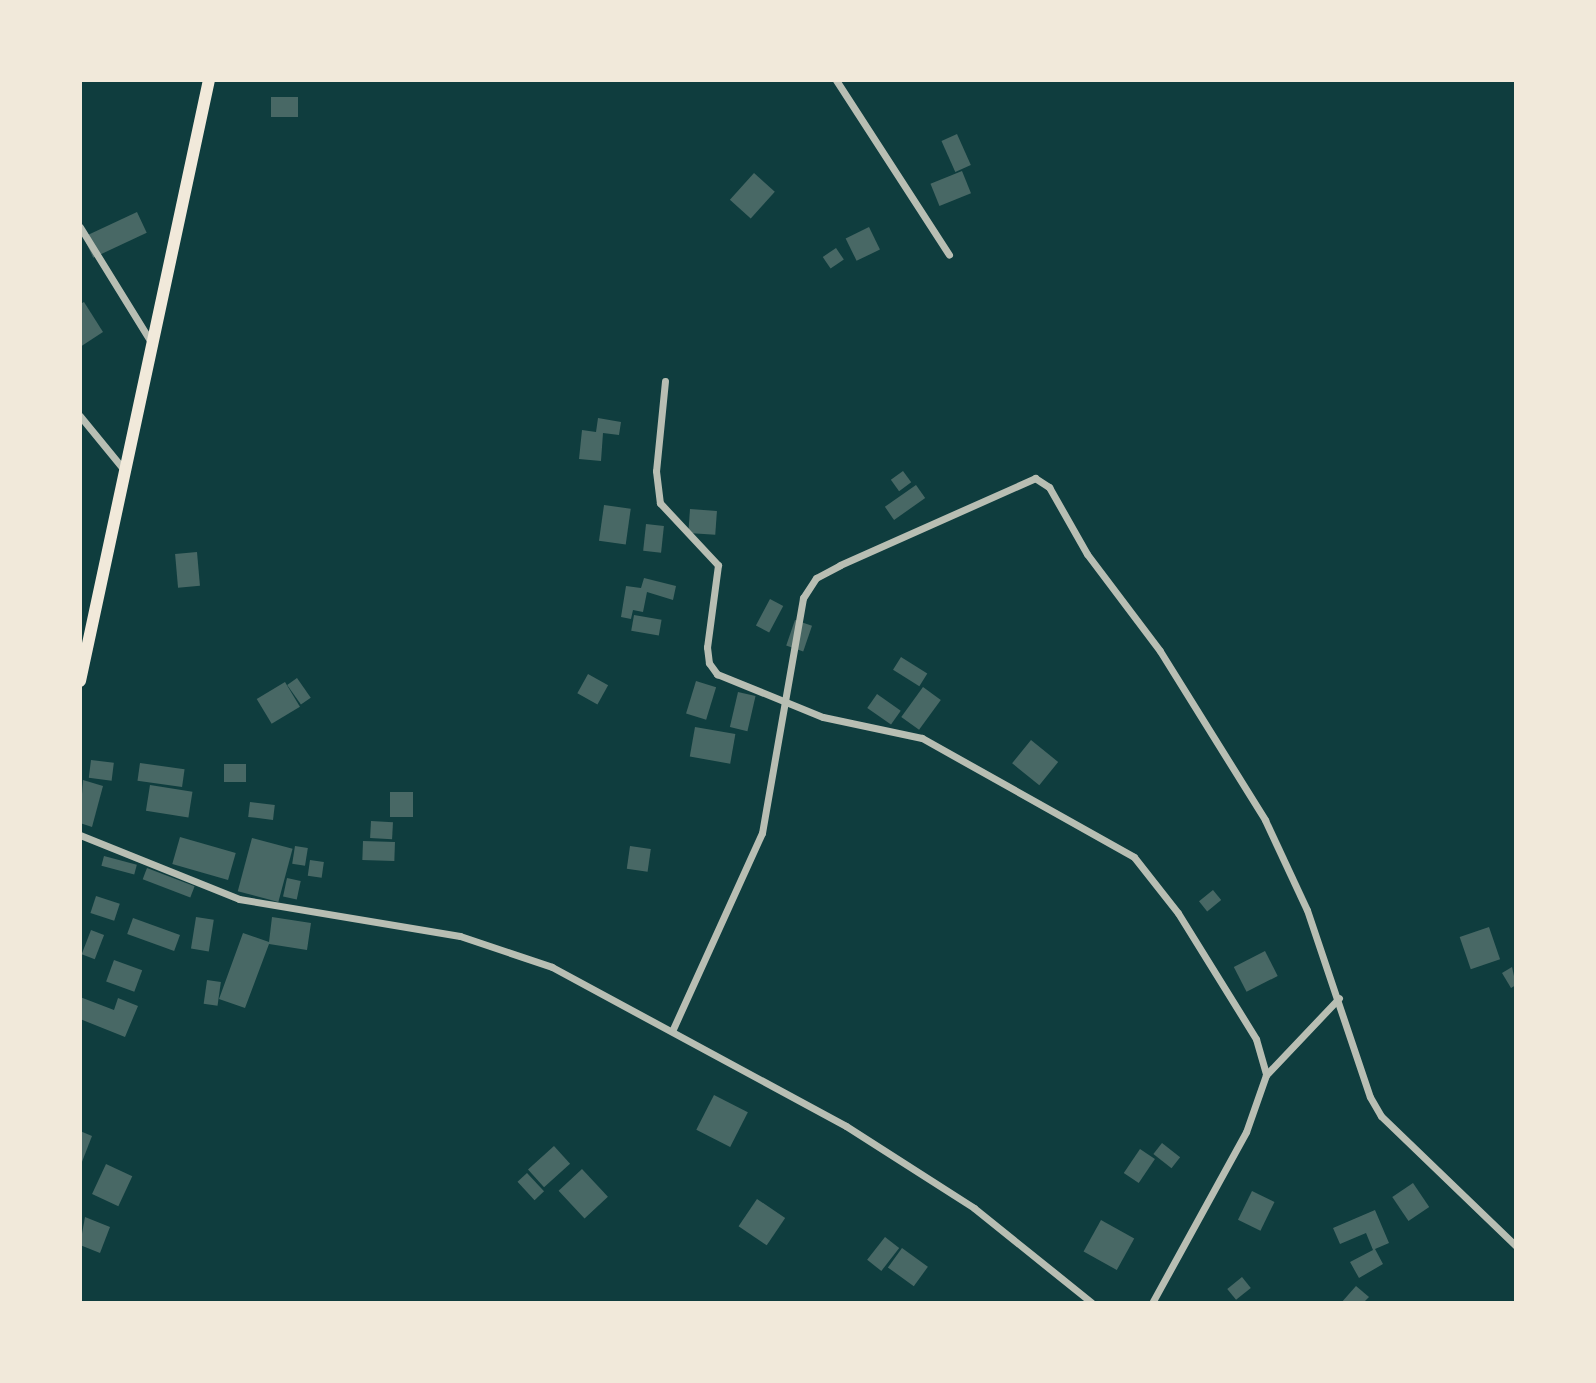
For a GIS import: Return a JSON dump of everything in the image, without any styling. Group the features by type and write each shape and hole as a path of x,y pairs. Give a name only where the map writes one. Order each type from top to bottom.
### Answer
{"main road":[{"path":"80,681 209,80"}],"street":[{"path":"836,80 949,255"},
{"path":"80,227 154,347"},
{"path":"665,381 656,471 660,503 718,565 709,663 717,674 823,717 922,738 1134,857 1178,913 1256,1039 1266,1075"},
{"path":"80,416 126,472"},
{"path":"673,1029 762,833 782,702 803,598 816,578 1021,483 1043,481 1087,554 1160,651 1265,820 1307,910 1370,1097 1381,1116 1516,1246"},
{"path":"80,835 239,899 460,936 552,967 673,1029 846,1126 974,1208 1092,1303"},
{"path":"1152,1303 1246,1132 1266,1075 1339,998"}],"building":[{"path":"271,97 298,97 298,117 271,117"},
{"path":"957,134 971,165 955,172 941,141"},
{"path":"962,171 971,193 939,206 930,184"},
{"path":"754,173 775,192 751,218 730,200"},
{"path":"137,212 147,233 93,258 84,237"},
{"path":"869,227 880,249 857,261 846,238"},
{"path":"836,248 844,260 831,269 823,257"},
{"path":"84,302 103,332 80,347 80,304"},
{"path":"598,418 621,422 619,435 603,433 601,461 579,459 582,430 596,432"},
{"path":"903,471 911,482 899,491 891,480"},
{"path":"916,485 925,498 894,520 885,507"},
{"path":"604,505 631,509 626,544 599,541"},
{"path":"690,509 717,511 715,535 688,533"},
{"path":"646,524 664,526 661,553 643,551"},
{"path":"197,552 200,586 178,588 175,554"},
{"path":"644,578 676,586 673,600 647,592 643,612 633,610 631,619 621,617 626,586 641,588"},
{"path":"770,599 783,606 769,633 756,625"},
{"path":"634,615 662,620 659,636 631,631"},
{"path":"795,620 812,626 803,651 786,646"},
{"path":"901,657 927,673 919,686 893,670"},
{"path":"588,674 608,685 597,704 577,693"},
{"path":"297,678 311,698 301,705 287,685"},
{"path":"696,681 716,687 706,720 686,714"},
{"path":"285,682 300,707 272,724 257,699"},
{"path":"923,687 941,700 919,730 901,717"},
{"path":"738,692 756,696 747,731 730,727"},
{"path":"877,694 901,711 891,725 867,708"},
{"path":"695,727 735,734 730,764 690,757"},
{"path":"1031,740 1058,762 1039,785 1012,763"},
{"path":"91,760 114,763 112,781 89,778"},
{"path":"140,763 185,769 182,787 137,781"},
{"path":"224,764 246,764 246,782 224,782"},
{"path":"83,780 103,786 92,827 80,823"},
{"path":"150,785 192,792 188,817 146,811"},
{"path":"390,792 413,792 413,817 390,817"},
{"path":"250,802 275,805 273,820 248,817"},
{"path":"371,821 393,822 392,839 370,838"},
{"path":"180,837 236,853 228,880 172,864"},
{"path":"252,838 293,849 278,902 238,891"},
{"path":"363,841 395,842 394,861 362,860"},
{"path":"295,846 308,848 305,866 292,864"},
{"path":"630,846 651,849 648,872 627,869"},
{"path":"104,856 137,865 134,874 101,866"},
{"path":"310,860 324,862 322,878 308,876"},
{"path":"147,868 195,886 190,897 143,879"},
{"path":"287,878 301,881 297,899 283,897"},
{"path":"1213,890 1221,900 1207,911 1199,901"},
{"path":"96,896 120,904 114,921 90,913"},
{"path":"196,917 214,920 209,951 191,949"},
{"path":"272,917 311,923 307,950 269,944 245,1008 219,999 243,933 269,942"},
{"path":"133,918 180,935 174,951 127,934"},
{"path":"1489,927 1500,959 1471,969 1460,937"},
{"path":"91,930 104,935 95,959 82,954"},
{"path":"1265,951 1278,976 1247,992 1234,967"},
{"path":"114,960 142,970 134,992 106,982"},
{"path":"1512,967 1516,985 1511,988 1502,973"},
{"path":"207,980 221,982 218,1006 204,1004"},
{"path":"80,997 114,1010 118,998 138,1006 125,1037 80,1019"},
{"path":"714,1095 748,1112 730,1147 696,1130"},
{"path":"80,1131 92,1136 80,1167"},
{"path":"1162,1143 1180,1157 1172,1168 1153,1154"},
{"path":"554,1146 570,1164 544,1187 528,1169"},
{"path":"1140,1149 1155,1159 1139,1183 1124,1173"},
{"path":"106,1164 132,1176 118,1206 92,1194"},
{"path":"582,1169 608,1197 585,1219 559,1191"},
{"path":"527,1173 544,1191 535,1200 517,1182"},
{"path":"1413,1183 1429,1207 1408,1221 1392,1197"},
{"path":"1252,1191 1274,1202 1260,1231 1238,1220"},
{"path":"757,1199 785,1218 767,1245 739,1226"},
{"path":"1375,1210 1389,1243 1375,1249 1383,1264 1359,1278 1350,1262 1373,1250 1366,1233 1340,1244 1333,1228"},
{"path":"85,1217 110,1227 100,1253 80,1245"},
{"path":"1101,1220 1134,1238 1117,1270 1084,1251"},
{"path":"885,1237 899,1248 881,1271 867,1260"},
{"path":"902,1248 928,1267 914,1286 888,1267"},
{"path":"1242,1277 1251,1288 1236,1300 1227,1289"},
{"path":"1356,1286 1369,1297 1363,1303 1341,1303"}]}
